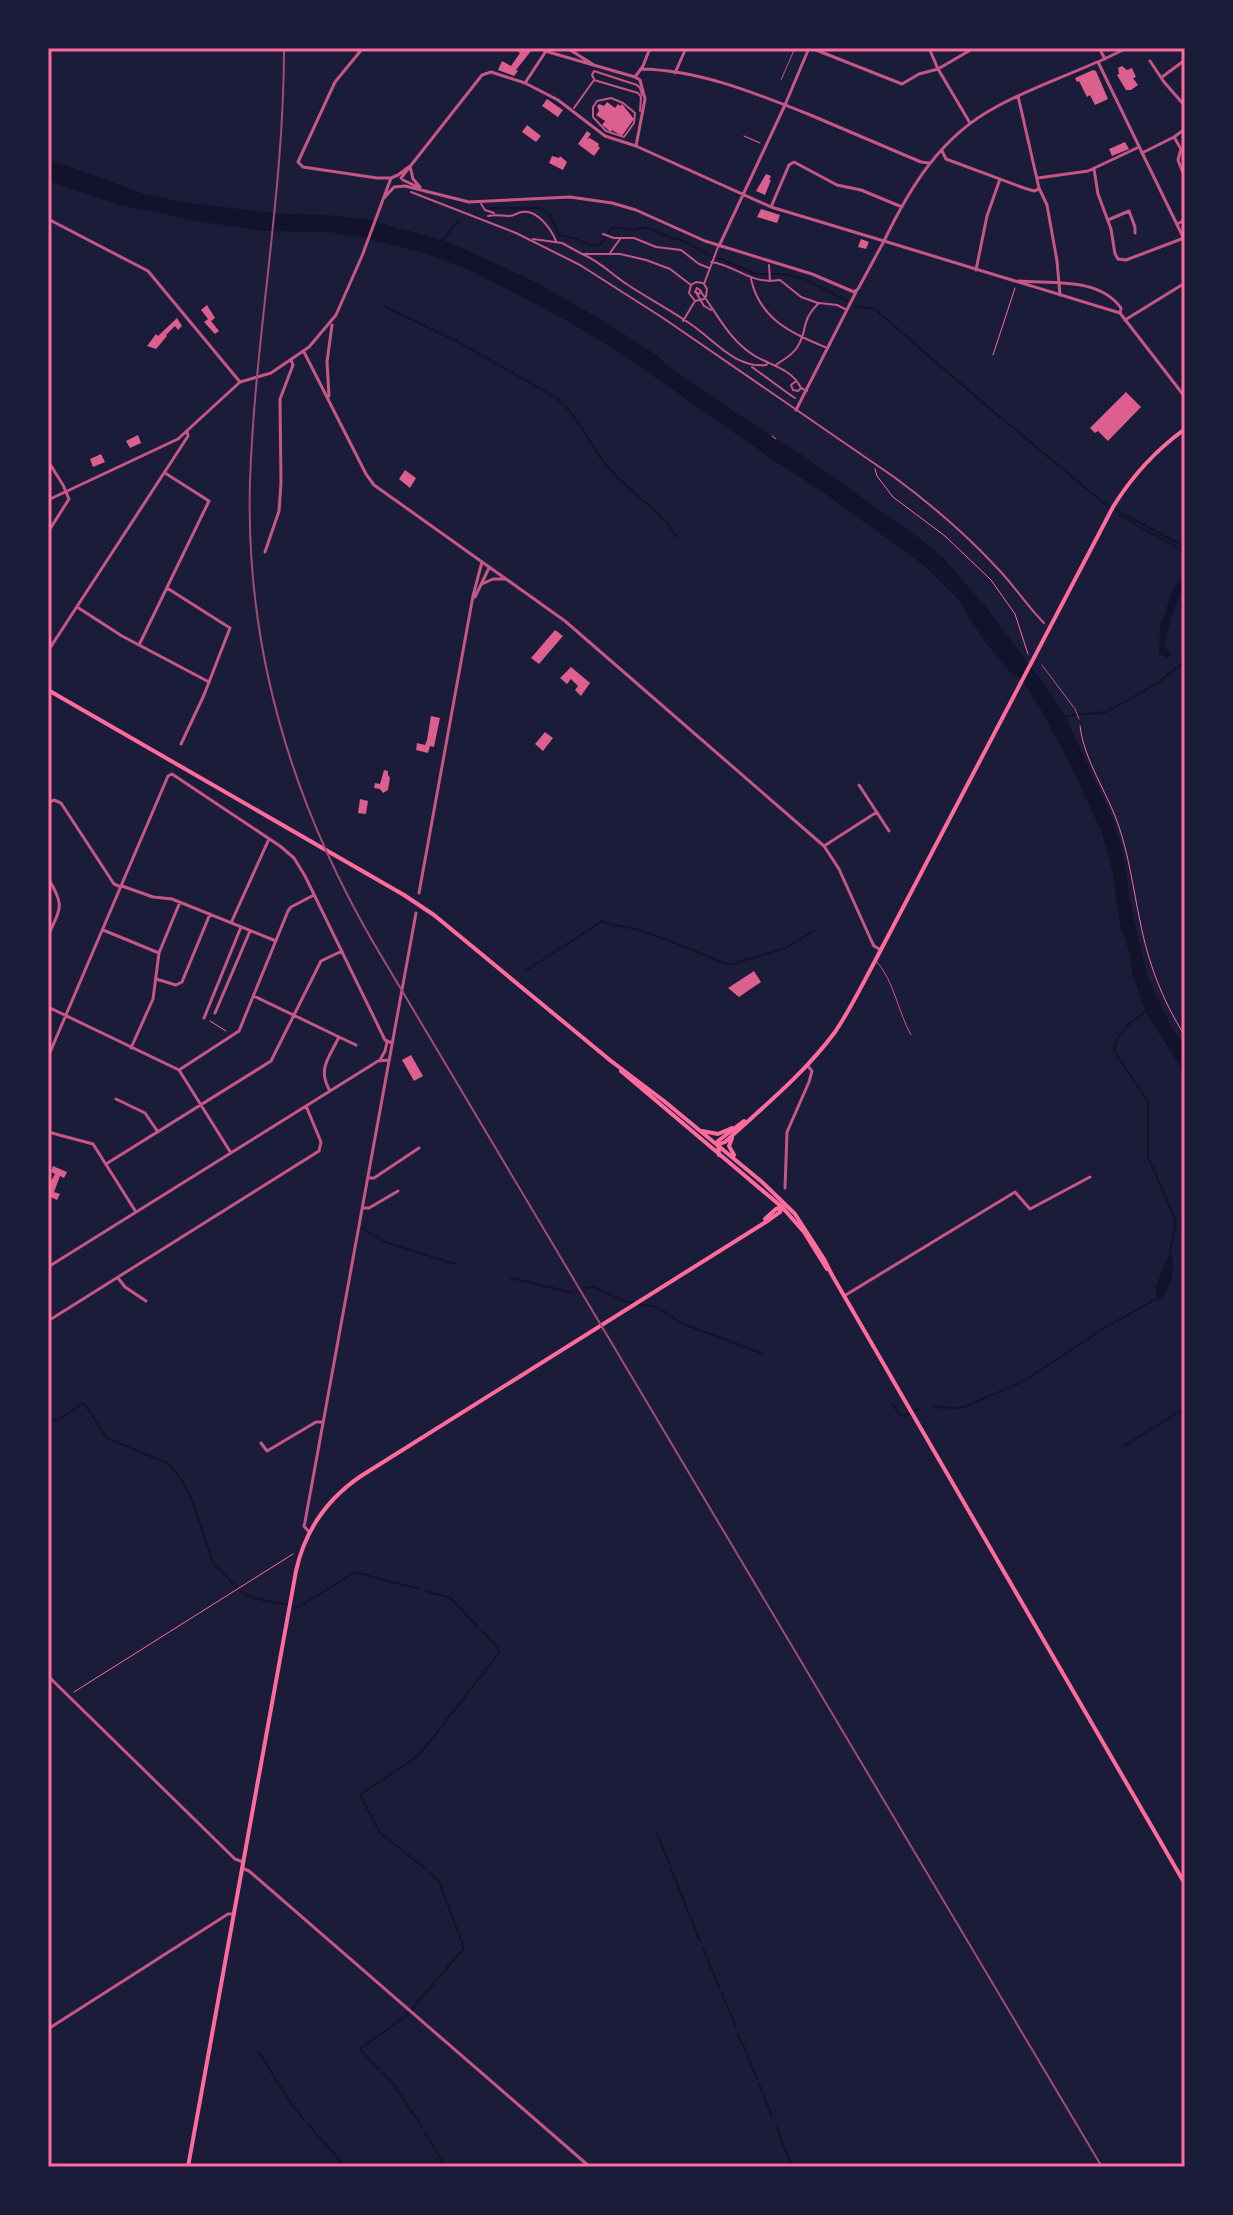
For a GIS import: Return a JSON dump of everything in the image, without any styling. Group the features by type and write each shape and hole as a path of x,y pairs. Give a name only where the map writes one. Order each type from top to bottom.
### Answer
{"main road":[{"path":"698,1138 711,1145 725,1142 807,1065 839,1025 1120,497 1152,457 1185,429"},
{"path":"48,690 414,901 740,1164"},
{"path":"617,1066 788,1213 832,1275"},
{"path":"697,1129 718,1134 738,1127"},
{"path":"738,1127 729,1146 731,1153 781,1207 795,1214 818,1249 1185,1884"},
{"path":"717,1145 719,1155"},
{"path":"769,1215 772,1200"},
{"path":"762,1223 781,1207"},
{"path":"188,2167 290,1605 301,1552 309,1532 329,1503 356,1480 762,1223 781,1207"}],"street":[{"path":"363,48 335,82 298,162 303,167 392,183 401,180 482,75 491,72 525,83 553,97 605,136 636,146 771,207 1120,313 1185,397"},
{"path":"539,48 635,77 643,84 636,146"},
{"path":"567,48 601,68"},
{"path":"635,77 650,48"},
{"path":"675,73 686,48"},
{"path":"704,284 711,262 810,48 897,84 938,69 974,48"},
{"path":"929,48 970,123"},
{"path":"1099,48 1105,59"},
{"path":"796,410 856,292 929,163 970,123 994,108 1127,48"},
{"path":"525,83 547,50"},
{"path":"1162,77 1185,60"},
{"path":"1150,61 1185,106"},
{"path":"1094,169 1115,254 1122,260 1184,239 1098,62"},
{"path":"641,69 734,86 929,163"},
{"path":"574,108 589,95 594,71 639,86 641,111"},
{"path":"603,74 607,83"},
{"path":"594,80 634,91 641,97"},
{"path":"615,99 626,81"},
{"path":"630,97 634,91"},
{"path":"589,95 597,101"},
{"path":"1018,96 1039,188 1047,205 1060,295"},
{"path":"615,99 628,106 633,114 634,123 624,137 611,135 593,117 593,107 597,101 615,99"},
{"path":"633,114 641,111"},
{"path":"588,123 593,117"},
{"path":"1142,153 1185,129"},
{"path":"630,130 636,133"},
{"path":"1174,137 1183,151 1178,160 1185,178"},
{"path":"1038,178 1074,175 1094,169 1139,147"},
{"path":"942,151 943,157 948,160 1034,191 1039,188"},
{"path":"771,207 789,165 794,162 837,185 861,190 902,207"},
{"path":"410,166 413,179 421,189"},
{"path":"976,270 987,216 1000,179"},
{"path":"48,500 164,447 187,431 240,382 268,374 304,352 331,322 362,256 383,199 392,183 401,180 421,189 469,202 570,197 612,203 636,210 719,246 812,274 856,292"},
{"path":"411,192 531,239 568,258 796,410 894,477 946,518 1001,572 1044,623"},
{"path":"481,204 485,210 495,214 533,213 553,233 556,242"},
{"path":"1108,220 1129,211 1135,233"},
{"path":"488,216 495,214"},
{"path":"48,219 148,271 240,382"},
{"path":"1177,224 1185,220"},
{"path":"606,235 620,239 634,238 656,247 681,250 709,268"},
{"path":"531,239 556,242 603,265 734,357 752,365 768,363"},
{"path":"610,254 620,239"},
{"path":"582,254 629,256 658,263 699,288 706,308 712,310"},
{"path":"711,262 726,265 751,279 770,277 780,280 801,297 849,308"},
{"path":"769,265 770,277"},
{"path":"751,279 760,302 783,327 828,348"},
{"path":"1011,280 1059,283 1104,292 1121,307 1120,313"},
{"path":"1125,320 1185,283"},
{"path":"691,284 704,284 707,289 703,299"},
{"path":"691,284 689,293 695,301"},
{"path":"684,320 695,301 703,299 711,303 712,310 736,342 751,354 790,373 807,391"},
{"path":"776,365 795,350 806,318 819,303"},
{"path":"325,387 331,322"},
{"path":"304,352 374,485 565,621 824,846 839,869 871,940 881,950"},
{"path":"265,552 279,511 280,399 293,365 291,360"},
{"path":"752,365 753,369 795,398"},
{"path":"793,390 792,384 796,382"},
{"path":"789,394 801,388"},
{"path":"48,651 50,642 77,607 165,473 188,436 187,431"},
{"path":"48,461 69,499 48,532"},
{"path":"139,645 209,501 165,473"},
{"path":"419,893 482,562"},
{"path":"473,600 489,567"},
{"path":"482,584 493,579 508,580"},
{"path":"167,588 230,628 181,744"},
{"path":"77,607 139,645 209,682"},
{"path":"48,1057 168,776 174,775 294,858 389,1043"},
{"path":"859,785 889,831"},
{"path":"48,803 54,800 61,803 114,884 180,902 276,941"},
{"path":"824,846 877,812"},
{"path":"231,923 269,839"},
{"path":"48,878 60,902 48,936"},
{"path":"179,1070 239,1031 291,907 314,895"},
{"path":"131,1048 153,999 159,953 180,902"},
{"path":"309,1532 304,1526 389,1060 389,1043 416,913"},
{"path":"156,979 176,985 182,982 210,914"},
{"path":"204,1018 241,927"},
{"path":"103,930 159,953"},
{"path":"215,1013 250,931"},
{"path":"106,1164 271,1061 321,961 342,951"},
{"path":"254,996 356,1045"},
{"path":"48,1007 179,1070 231,1153"},
{"path":"330,1091 324,1082 324,1067 339,1037"},
{"path":"48,1267 380,1060 389,1043"},
{"path":"380,1060 389,1060"},
{"path":"785,1188 787,1132 809,1082 812,1071 807,1065"},
{"path":"116,1099 145,1113 158,1132"},
{"path":"48,1321 319,1151 321,1142 306,1106"},
{"path":"48,1132 93,1144 136,1212"},
{"path":"368,1178 374,1178 419,1148"},
{"path":"844,1296 1015,1192 1030,1209 1090,1177"},
{"path":"362,1208 369,1208 398,1191"},
{"path":"118,1278 125,1287 146,1301"},
{"path":"261,1443 267,1451 316,1422 323,1422"},
{"path":"48,1676 235,1859 590,2167"},
{"path":"48,2029 228,1914 234,1914"}],"lane":[{"path":"781,80 795,48"},
{"path":"1042,665 1079,719"},
{"path":"875,961 880,964 911,1035"}],"path":[{"path":"744,136 765,145"},
{"path":"993,355 1017,282"},
{"path":"876,473 893,497 934,526 991,580 1015,614 1032,662"},
{"path":"1079,719 1082,738 1124,841 1140,923 1156,981 1185,1036"},
{"path":"204,1018 232,1035"},
{"path":"68,1695 294,1553 301,1552"}],"shaded area":[{"path":"48,159 147,195 282,214 366,219 449,242 533,281 658,355 678,373 925,542 984,605 1065,716 1113,819 1124,858 1130,902 1147,976 1172,1028 1185,1046 1185,1073 1147,1015 1141,1000 1120,926 1113,874 1102,833 1072,768 1025,684 1009,671 983,639 957,598 925,566 616,350 474,272 424,253 359,237 328,232 265,231 120,205 48,181"},
{"path":"1185,581 1164,646 1171,653 1168,658 1159,654 1160,626 1174,587"},
{"path":"1171,1253 1171,1278 1158,1301 1155,1288"}],"building":[{"path":"513,48 531,51 514,76 498,70 502,61 511,66 520,53"},
{"path":"1122,66 1127,70 1132,68 1136,77 1133,78 1138,85 1131,90 1126,90 1117,75 1118,68"},
{"path":"1093,70 1108,99 1095,105 1075,78"},
{"path":"547,99 563,110 558,117 542,106"},
{"path":"607,102 615,108 622,104 634,119 622,136 602,125 605,121 596,115 599,111 597,106 604,106"},
{"path":"527,125 541,136 536,142 522,132"},
{"path":"587,131 591,134 587,139 599,144 600,148 594,156 578,144"},
{"path":"1125,142 1129,149 1112,156 1109,149"},
{"path":"552,156 560,156 567,162 563,170 549,163"},
{"path":"766,174 771,176 771,180 765,195 756,191"},
{"path":"761,209 780,215 777,223 757,217"},
{"path":"861,239 869,242 866,249 858,247"},
{"path":"207,305 215,318 211,321 219,331 215,334 204,322 208,319 201,310"},
{"path":"177,318 182,326 178,330 175,326 156,349 147,346 156,334 158,336"},
{"path":"1126,392 1141,407 1108,441 1090,428"},
{"path":"138,435 141,443 130,448 126,441"},
{"path":"101,454 105,462 93,467 90,459"},
{"path":"405,470 416,478 410,488 399,479"},
{"path":"555,630 563,636 539,664 531,658"},
{"path":"571,667 590,683 581,696 575,690 578,686 571,679 567,684 560,678"},
{"path":"431,716 440,718 434,747 430,746 428,753 416,750 417,743 425,745"},
{"path":"545,732 553,738 543,751 535,744"},
{"path":"384,770 388,771 390,778 388,790 383,793 374,788 375,783 380,784"},
{"path":"360,799 368,801 366,814 358,813"},
{"path":"754,971 761,982 739,997 728,988"},
{"path":"411,1055 423,1076 414,1081 402,1060"},
{"path":"53,1166 67,1172 64,1178 60,1176 54,1192 60,1194 57,1200 48,1196 48,1186 55,1174 51,1172"}],"waterway":[{"path":"490,208 541,208 549,213 559,235 590,245 602,243 615,227 633,230 646,227 710,255"},
{"path":"441,241 459,221"},
{"path":"718,258 756,274 785,274 807,280 847,301"},
{"path":"384,306 460,343 555,397 578,422 607,466 661,517 677,537"},
{"path":"855,306 875,309 1109,507"},
{"path":"1116,510 1185,547"},
{"path":"1119,515 1185,552"},
{"path":"1066,716 1107,712 1159,682 1185,661"},
{"path":"526,971 602,921 650,934 732,964 786,948 813,931"},
{"path":"1148,1010 1121,1032 1114,1051 1148,1101 1148,1157 1176,1221 1170,1252"},
{"path":"362,1228 385,1242 455,1264"},
{"path":"511,1278 574,1293"},
{"path":"583,1288 594,1287 624,1301 655,1307 681,1323 761,1353"},
{"path":"934,1407 964,1407 1022,1382 1106,1327 1156,1299"},
{"path":"48,1420 56,1421 84,1403 107,1438 169,1464 193,1502 213,1563 239,1590 253,1598 299,1607 355,1572 419,1589"},
{"path":"892,1403 904,1416 918,1409"},
{"path":"1124,1446 1185,1408"},
{"path":"425,1591 451,1598 478,1627"},
{"path":"426,1869 380,1833 360,1795 419,1755 496,1657 498,1648 482,1631"},
{"path":"656,1833 669,1863"},
{"path":"670,1867 700,1941"},
{"path":"379,2070 360,2049 406,2016 464,1948 439,1881 430,1873"},
{"path":"703,1948 719,1987"},
{"path":"722,1993 736,2028"},
{"path":"738,2034 746,2051"},
{"path":"259,2052 304,2120"},
{"path":"747,2055 757,2079"},
{"path":"383,2073 422,2127"},
{"path":"759,2084 772,2116"},
{"path":"308,2124 345,2167"},
{"path":"776,2126 792,2167"},
{"path":"425,2132 443,2163"}],"railway":[{"path":"284,48 275,210 253,427 250,542 265,662 279,720 318,833 373,942 1102,2167"}]}
